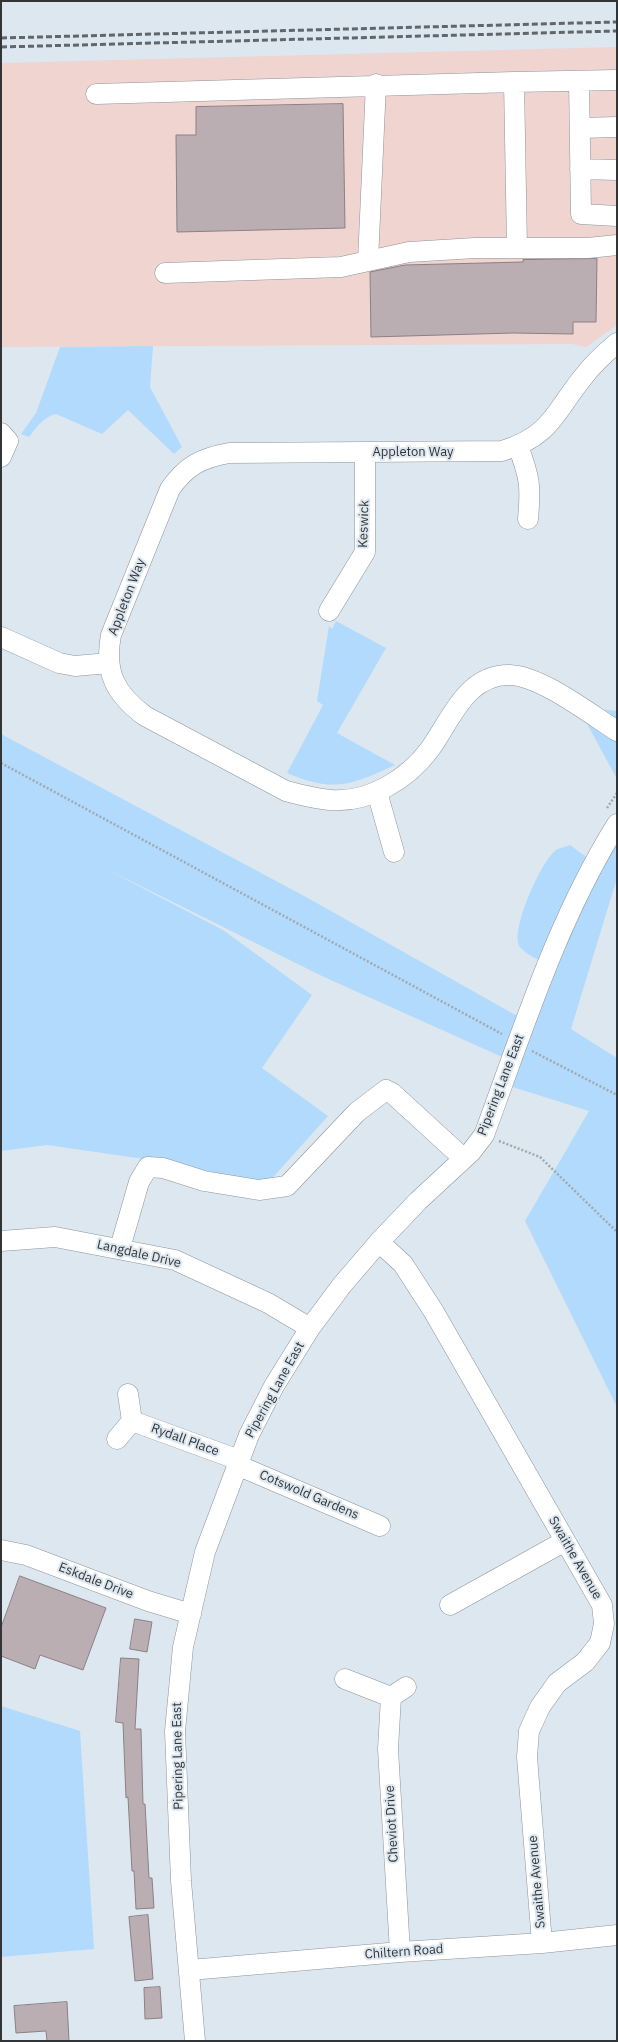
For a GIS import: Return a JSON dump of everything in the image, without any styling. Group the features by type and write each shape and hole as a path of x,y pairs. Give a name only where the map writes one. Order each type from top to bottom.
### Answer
{"street":[{"path":"96,94 376,84 617,80"},
{"path":"579,81 581,214 617,216"},
{"path":"514,82 517,248"},
{"path":"368,261 376,84"},
{"path":"580,128 617,127"},
{"path":"580,169 617,170"},
{"path":"165,273 341,267 409,252 517,248 588,248 617,245"},
{"name":"Appleton Way","path":"617,343 584,376 547,426 518,446 502,451 229,453 209,456 192,465 179,476 170,489 111,635 108,650 109,664 119,691 130,704 145,716 286,791 311,798 332,800 354,799 377,792 400,779 418,764 430,749 460,701 470,690 485,680 497,676 510,675 527,678 550,690 617,731"},
{"path":"518,446 529,478 530,491 528,519"},
{"name":"Keswick","path":"329,611 364,552 365,453"},
{"path":"1,637 59,663 75,666 109,664"},
{"path":"377,792 394,852"},
{"name":"Pipering Lane East","path":"195,2041 190,1970 181,1881 175,1731 183,1647 205,1552 249,1435 274,1386 310,1328 342,1285 379,1242 484,1135 570,909 594,862 617,824"},
{"path":"120,1248 139,1182 148,1167 162,1168 204,1181 259,1190 287,1186 357,1112 386,1090 392,1093 463,1158"},
{"name":"Langdale Drive","path":"1,1241 55,1237 120,1248 175,1260 268,1303 310,1328"},
{"name":"Swaithe Avenue","path":"379,1242 403,1264 434,1312 602,1605 604,1624 600,1643 585,1662 558,1683 540,1707 529,1731 527,1757 542,1943"},
{"path":"117,1439 132,1420 128,1394"},
{"name":"Rydall Place","path":"132,1420 238,1462"},
{"name":"Cotswold Gardens","path":"238,1462 380,1526"},
{"path":"450,1605 565,1541"},
{"name":"Eskdale Drive","path":"1,1550 26,1555 148,1601 191,1614"},
{"name":"Cheviot Drive","path":"345,1679 398,1692 388,1750 400,1952"},
{"name":"Chiltern Road","path":"190,1970 400,1952 542,1943 617,1935"}],"path":[{"path":"1,763 617,1095"},
{"path":"484,1135 540,1156 617,1232"}],"shaded area":[{"path":"617,47 617,325 586,347 572,344 1,347 1,63"},
{"path":"153,346 150,387 182,447 174,454 128,410 102,434 56,414 47,417 29,437 21,434 36,413 60,347"},
{"path":"336,621 386,648 337,733 395,765 354,782 330,785 317,783 287,773 323,705 317,701 329,626 332,629"},
{"path":"578,707 617,711 617,779"},
{"path":"1,734 306,897 526,1021 548,965 529,955 520,947 518,939 519,927 528,897 542,868 556,850 570,845 593,862 617,824 617,878 571,1029 617,1058 617,1407 525,1221 589,1111 503,1084 511,1061 324,977 104,868 223,930 312,995 262,1068 328,1116 268,1183 144,1159 47,1145 1,1151"},
{"path":"1,1706 80,1731 94,1949 1,1957"}],"building":[{"path":"343,104 345,228 177,232 176,135 196,135 196,107"},
{"path":"597,259 596,322 573,322 573,334 513,333 371,337 370,272 405,265 523,262 523,260"},
{"path":"20,1576 106,1608 83,1670 40,1655 35,1669 1,1656 1,1628"},
{"path":"135,1619 152,1622 147,1652 130,1649"},
{"path":"121,1658 139,1659 135,1729 141,1729 143,1804 145,1804 149,1878 152,1878 154,1908 136,1909 134,1871 132,1871 128,1797 126,1798 123,1723 116,1722"},
{"path":"148,1915 153,1979 135,1981 129,1917"},
{"path":"160,1987 162,2018 145,2019 144,1988"},
{"path":"67,2002 69,2041 47,2041 46,2031 16,2033 14,2006"}],"railway":[{"path":"1,38 617,22"},
{"path":"1,47 617,31"}]}
